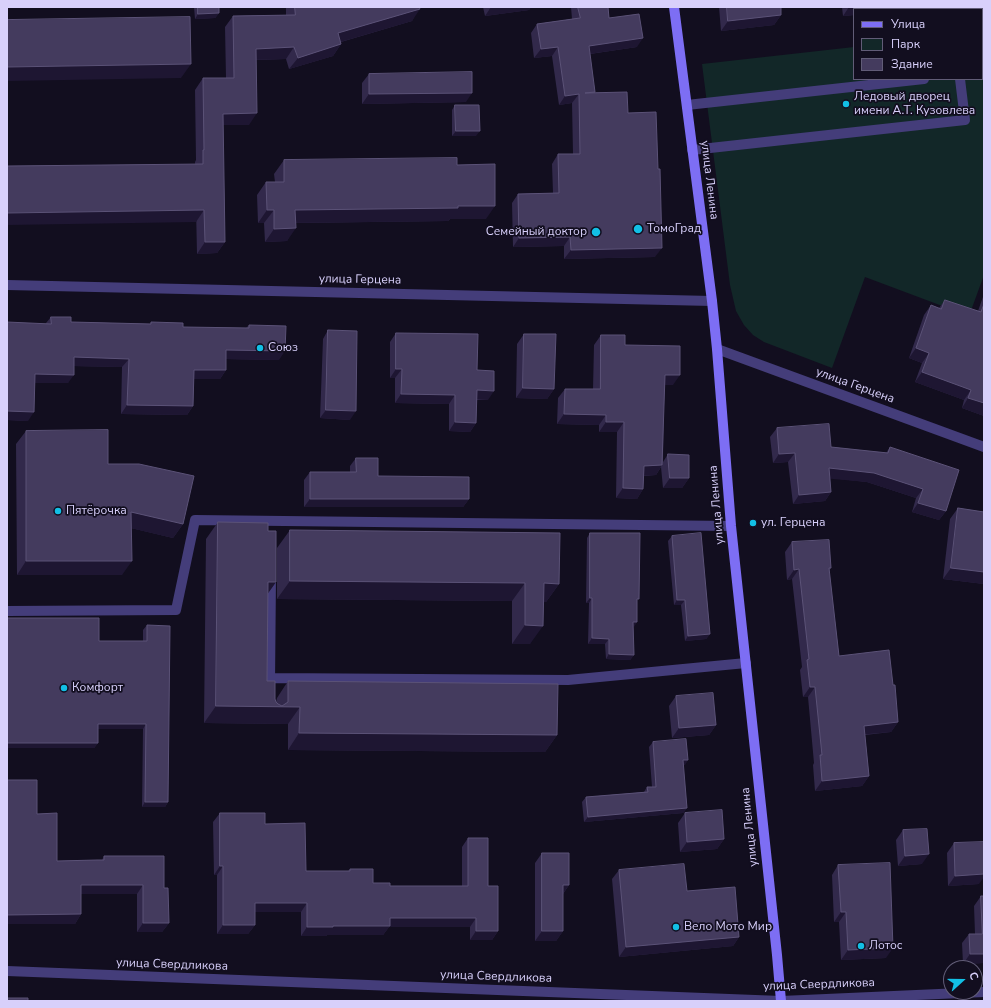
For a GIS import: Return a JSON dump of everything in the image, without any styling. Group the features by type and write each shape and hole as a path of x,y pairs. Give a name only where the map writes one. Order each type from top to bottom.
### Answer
{"main road":[{"name":"улица Ленина","path":"674,7 712,301 731,526 781,1001"}],"street":[{"path":"687,105 915,80"},
{"path":"692,150 965,120 960,80"},
{"name":"улица Герцена","path":"7,285 712,301"},
{"name":"улица Герцена","path":"717,349 984,448"},
{"path":"7,610 176,610 195,520 271,525 731,526"},
{"path":"270,693 271,568"},
{"path":"270,678 568,680 746,663"},
{"name":"улица Свердликова","path":"7,971 781,1001 984,992"}],"green space":[{"path":"984,7 984,275 969,316 865,277 832,368 764,342 753,335 744,325 736,311 730,285 702,64 853,47 853,80 983,80 983,8 897,8"}],"building":[{"path":"198,7 219,7 219,13 198,14"},
{"path":"295,7 419,7 420,9 338,33 341,44 298,58 294,47 256,49 257,113 223,114 225,242 205,242 204,210 7,213 7,166 203,164 203,78 234,78 233,16 295,15"},
{"path":"578,7 608,7 609,18 639,14 643,38 589,46 595,92 585,93 627,92 628,113 656,112 658,169 660,169 662,248 571,250 570,237 519,238 518,194 559,193 558,154 580,154 579,94 565,96 558,47 541,49 537,24 580,18"},
{"path":"727,7 781,7 781,15 728,21"},
{"path":"190,17 191,64 7,67 7,20"},
{"path":"472,72 472,93 369,94 369,74"},
{"path":"455,105 479,105 480,131 456,131"},
{"path":"457,158 457,165 495,164 495,206 458,206 458,208 295,210 296,228 274,229 274,210 267,210 266,182 284,182 284,160"},
{"path":"945,300 981,312 984,304 984,403 968,398 971,390 922,372 929,353 916,348 931,305 941,309"},
{"path":"51,317 71,317 71,322 151,324 151,322 183,323 183,327 249,328 249,325 286,326 285,351 226,350 226,370 194,370 193,406 127,405 129,359 74,357 74,375 35,374 34,412 7,411 7,322 51,324"},
{"path":"328,330 357,331 356,411 326,410"},
{"path":"396,333 478,334 477,370 494,371 494,391 477,390 476,423 455,422 455,395 401,394 402,369 396,369"},
{"path":"524,334 556,334 554,389 523,388"},
{"path":"601,335 625,335 625,345 680,346 680,375 665,375 662,465 644,466 643,489 623,488 624,422 606,422 606,415 564,414 565,389 600,389"},
{"path":"829,424 831,447 888,453 890,447 959,470 946,511 918,503 923,489 874,473 829,468 831,492 799,495 795,453 779,454 777,428"},
{"path":"108,430 108,464 139,464 194,476 183,524 131,512 132,561 26,561 26,431"},
{"path":"668,454 689,455 689,478 670,478"},
{"path":"356,458 378,458 378,476 469,477 469,499 310,499 310,472 356,472"},
{"path":"958,508 984,512 984,572 951,568"},
{"path":"218,522 268,523 268,531 276,531 276,582 268,582 267,681 275,681 275,699 278,704 282,706 288,702 288,681 558,684 557,735 299,733 300,707 216,706"},
{"path":"290,530 560,533 559,584 544,583 543,626 525,625 525,583 290,581"},
{"path":"590,533 640,533 639,599 637,599 637,622 633,622 634,655 609,654 609,639 592,638 592,598 590,598"},
{"path":"701,533 710,634 688,636 685,600 677,600 672,536"},
{"path":"829,540 831,568 829,568 839,656 889,650 893,685 895,685 898,722 864,726 869,776 822,781 820,755 822,755 815,687 810,687 807,660 809,659 799,569 794,570 792,542"},
{"name":"Комфорт","path":"7,618 99,618 99,641 147,641 147,625 170,626 168,802 145,802 146,724 98,724 98,743 7,743"},
{"path":"713,693 716,725 679,728 676,696"},
{"path":"686,739 688,760 683,760 687,808 588,817 586,797 648,792 647,787 656,787 653,742"},
{"path":"7,780 37,780 37,814 57,813 57,861 104,860 104,856 164,856 164,888 168,888 169,923 143,923 143,885 81,885 81,914 7,915"},
{"path":"722,810 724,839 687,842 685,813"},
{"path":"220,813 265,813 265,824 305,823 306,871 350,871 350,869 373,869 373,883 390,883 390,886 468,886 468,838 488,838 488,886 498,886 498,931 476,931 476,918 390,918 390,926 307,927 307,903 255,903 255,925 223,925 223,866 220,866"},
{"path":"927,829 929,854 905,856 903,830"},
{"path":"984,842 984,874 955,876 954,843"},
{"path":"542,853 569,853 569,885 563,885 563,931 542,931"},
{"path":"890,863 893,948 848,950 846,912 841,912 838,865"},
{"path":"684,864 687,891 735,887 739,937 626,947 619,870"},
{"path":"981,896 984,896 984,954 970,954 969,934 982,934"},
{"path":"7,998 28,998 28,1001 7,1001"}],"place":[{"name":"Ледовый дворец имени А.Т. Кузовлева","path":"846,104"},
{"name":"ТомоГрад","path":"638,229"},
{"name":"Семейный доктор","path":"596,232"},
{"name":"Союз","path":"260,348"},
{"name":"Пятёрочка","path":"58,511"},
{"name":"ул. Герцена","path":"753,523"},
{"name":"Комфорт","path":"64,688"},
{"name":"Вело Мото Мир","path":"676,927"},
{"name":"Лотос","path":"861,946"}]}
